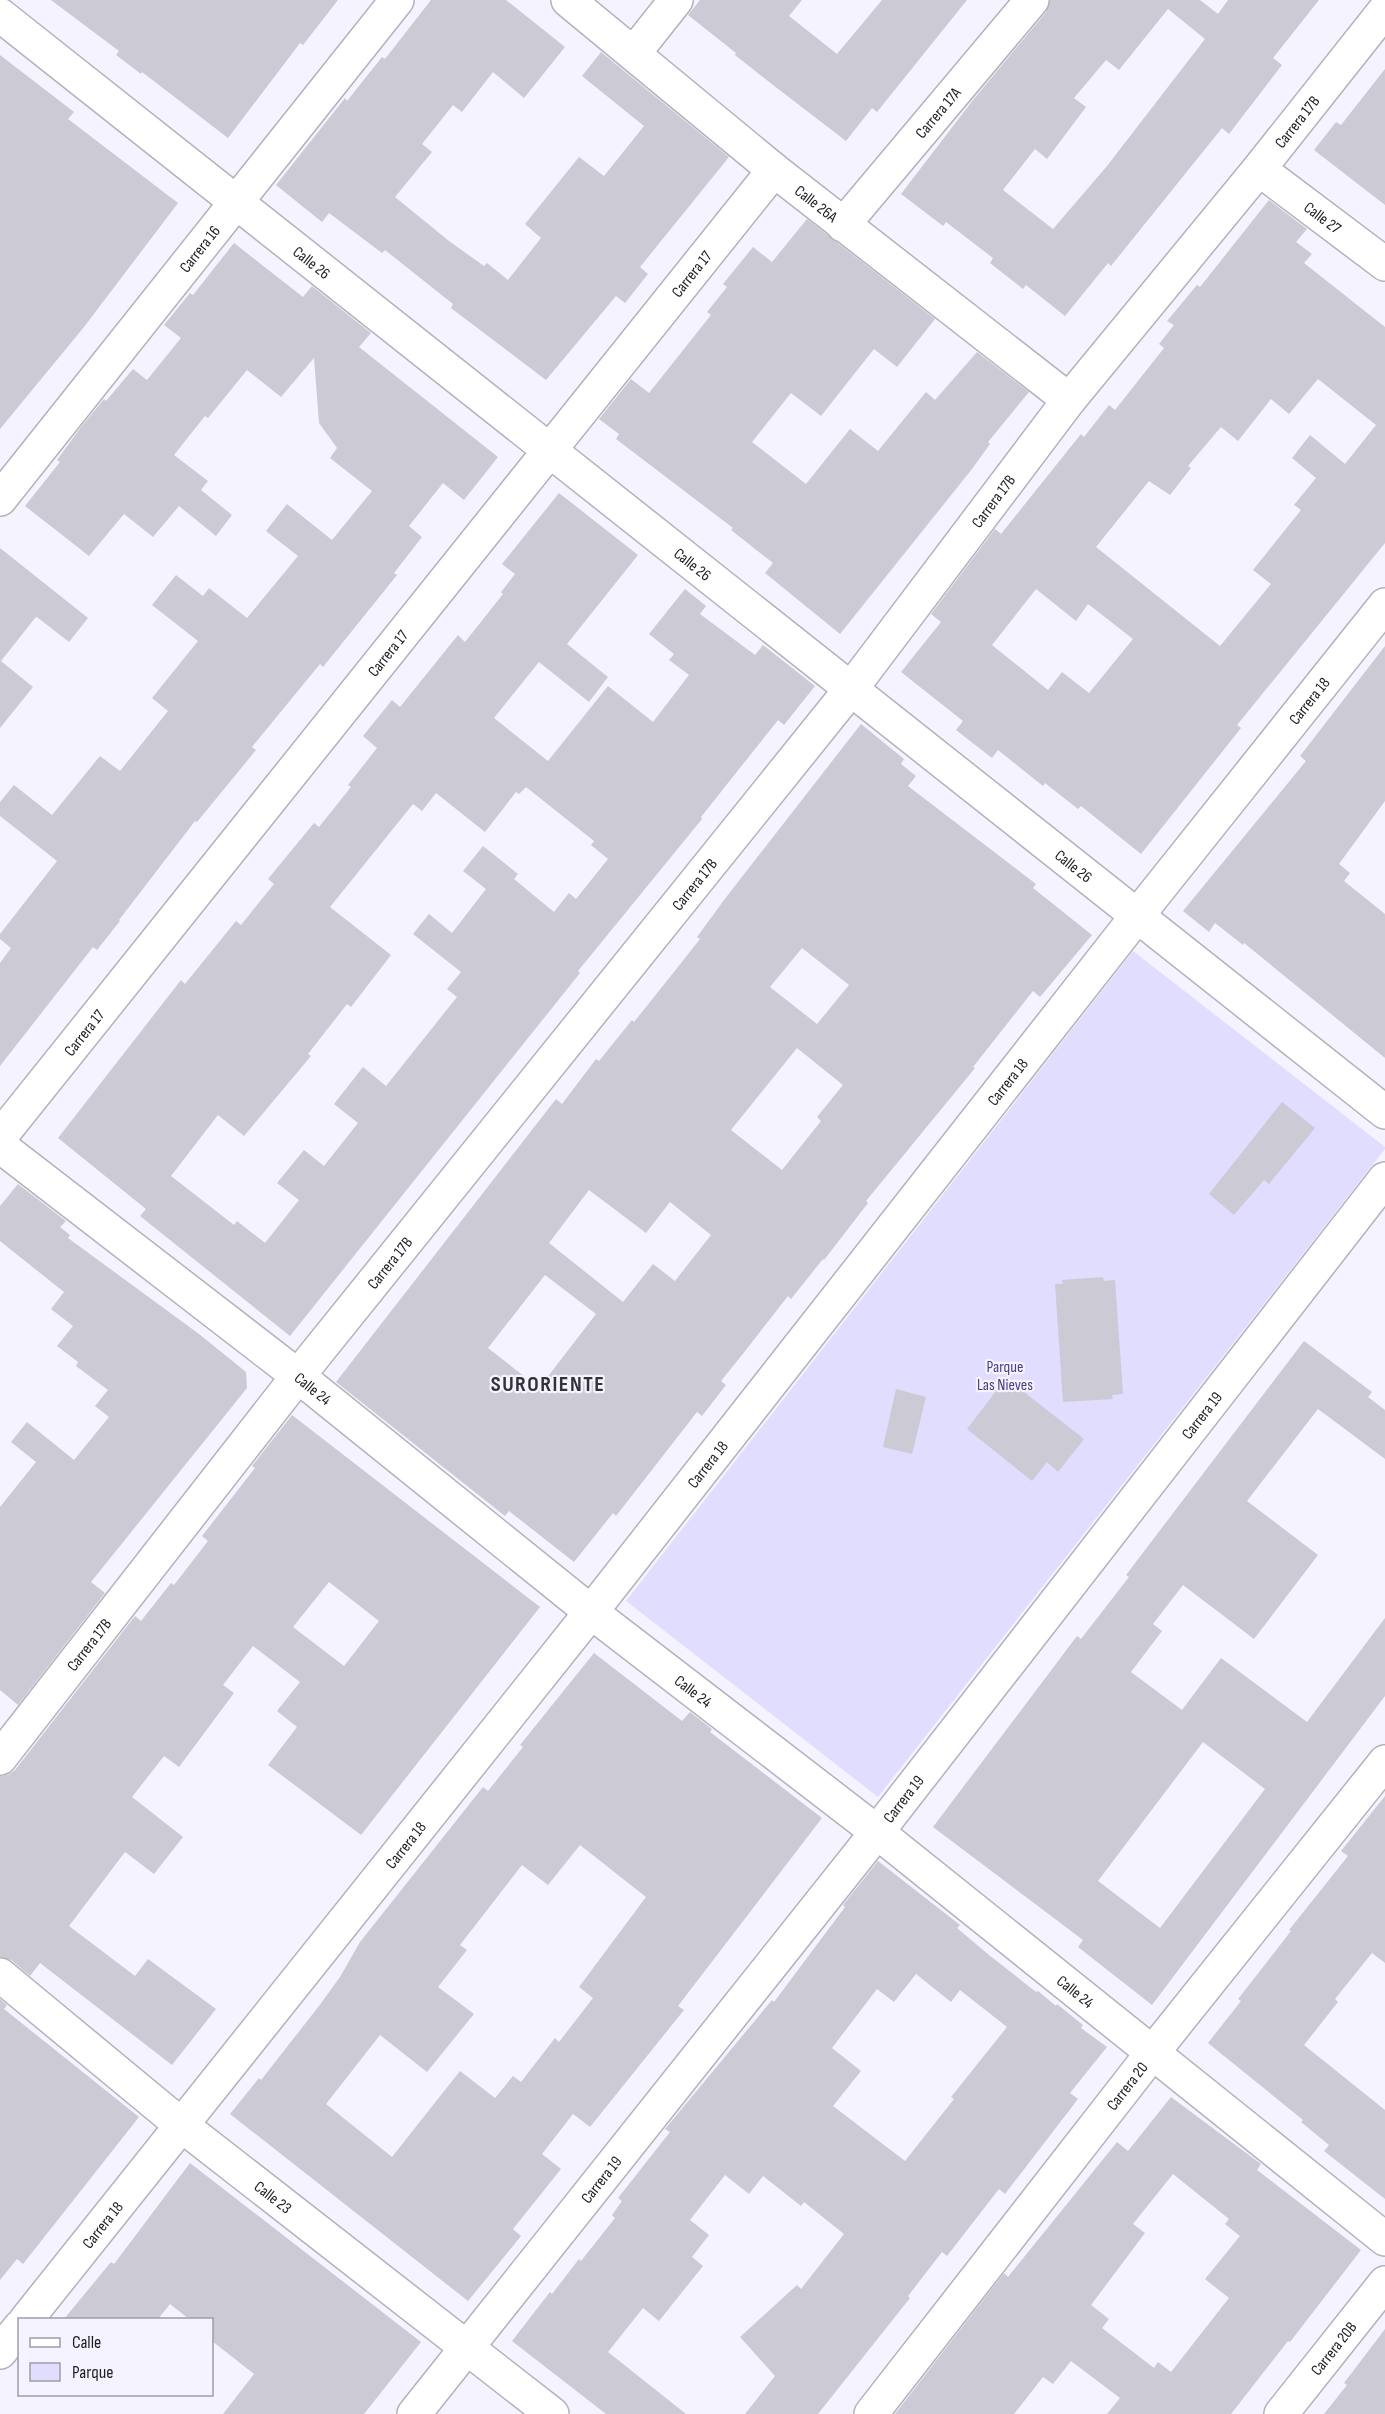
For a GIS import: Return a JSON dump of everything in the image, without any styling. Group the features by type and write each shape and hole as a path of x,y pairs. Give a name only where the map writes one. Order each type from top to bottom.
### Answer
{"street":[{"name":"Carrera 16","path":"0,499 398,0"},
{"name":"Calle 26A","path":"568,0 774,170 1069,400"},
{"path":"634,53 676,0"},
{"name":"Carrera 17A","path":"843,225 1032,0"},
{"name":"Carrera 17B","path":"0,1758 298,1376 851,689 1069,400 1259,169 1385,10"},
{"name":"Calle 26","path":"0,15 1385,1113"},
{"name":"Calle 27","path":"1259,169 1385,264"},
{"name":"Carrera 17","path":"0,1137 774,170"},
{"name":"Carrera 18","path":"27,2318 591,1612 1137,916 1385,605"},
{"name":"Calle 24","path":"0,1146 298,1376 591,1612 877,1832 1385,2239"},
{"name":"Carrera 19","path":"414,2414 877,1832 1385,1179"},
{"name":"Carrera 20","path":"871,2414 1154,2052 1385,1762"},
{"name":"Calle 23","path":"0,1975 180,2124 552,2414"},
{"name":"Carrera 20B","path":"1281,2414 1385,2283"},
{"path":"0,2352 18,2330"}],"green space":[{"name":"Parque Las Nieves","path":"1133,951 1385,1149 878,1797 626,1601"}],"building":[{"path":"51,0 338,0 303,45 300,43 228,138 142,72 141,74 116,55 119,51"},
{"path":"431,0 506,0 565,47 524,98 493,72 462,112 453,105 422,144 432,152 395,197 449,241 484,266 487,263 508,280 541,238 525,224 579,157 604,176 644,126 582,76 601,52 729,157 640,267 648,274 625,303 616,296 546,380 451,308 453,304 385,250 382,253 329,213 322,222 276,185 345,98 347,101 382,57 385,59"},
{"path":"700,0 802,0 789,16 837,54 882,0 967,0 877,112 872,108 846,141 735,55 736,53 688,15"},
{"path":"1050,0 1200,0 1218,14 1228,0 1319,0 1273,58 1282,65 1229,134 1222,128 1111,266 1108,263 1065,316 1026,285 1023,289 990,263 993,258 946,222 943,226 901,194 973,100 1046,12","holes":["1168,9 1205,39 1107,166 1053,229 1003,190 1035,149 1047,159 1086,107 1074,98 1106,60 1119,70"]},
{"path":"0,55 74,112 68,119 178,203 84,327 0,429"},
{"path":"1385,69 1385,205 1314,150 1336,122 1341,125"},
{"path":"1269,200 1307,229 1296,242 1312,254 1304,263 1385,327 1385,543 1237,725 1241,728 1141,854 1081,806 1078,809 1045,783 1043,786 998,750 992,758 956,730 963,721 901,672 941,622 931,614 995,529 1001,534 1081,434 1084,437 1109,405 1115,410 1164,348 1159,344 1174,325 1167,321 1197,285 1200,287","holes":["1318,379 1376,425 1345,464 1310,435 1292,458 1316,478 1294,505 1301,510 1253,570 1271,584 1220,646 1096,547 1149,481 1170,495 1191,468 1188,466 1221,427 1238,441 1271,399 1289,414","1036,589 1076,621 1088,604 1133,639 1089,693 1062,672 1048,690 992,645"]},
{"path":"807,219 935,319 897,367 874,349 821,416 791,393 752,442 806,484 850,429 878,451 926,392 935,400 977,352 1029,392 988,442 990,444 972,469 840,634 765,573 773,563 731,530 733,528 616,439 619,434 599,419 631,379 649,393 711,315 707,312 727,287 723,284 753,247 772,262"},
{"path":"234,243 303,297 312,286 371,333 359,347 498,457 464,500 443,483 409,526 422,537 394,573 397,575 323,667 320,664 252,747 256,750 197,822 195,821 97,950 93,947 0,1066 0,963 11,948 0,939 0,934 57,861 0,816 0,802 14,785 52,815 100,756 120,771 168,711 152,698 198,641 152,605 176,575 203,596 209,588 247,618 298,556 266,531 287,504 332,540 372,491 330,458 337,448 319,423 314,358 281,397 247,370 208,418 205,416 174,455 208,481 201,490 232,515 216,536 179,506 153,537 124,514 89,556 25,506 60,462 57,460 104,399 106,401 133,369 147,380 181,338 164,325 190,293 193,295"},
{"path":"559,493 638,555 567,644 608,677 589,702 539,662 494,718 548,761 608,686 653,722 689,675 669,660 674,654 649,634 685,589 706,606 700,614 755,655 763,645 815,686 784,725 778,720 701,817 702,819 578,971 580,973 290,1336 140,1216 146,1209 58,1138 181,980 185,984 236,921 241,925 274,884 268,879 314,823 319,827 351,787 348,785 377,748 363,736 392,700 400,707 458,635 465,642 503,594 501,592 515,574 502,564","holes":["526,787 594,841 591,845 608,859 576,899 569,893 554,912 514,879 518,874 483,846 463,871 486,889 452,933 429,914 413,934 461,972 447,989 457,997 386,1086 363,1067 334,1104 358,1123 324,1166 304,1150 277,1183 299,1200 265,1243 237,1221 234,1225 171,1176 218,1115 244,1136 311,1056 308,1054 347,1004 351,1007 391,955 330,907 413,804 422,811 436,793 485,832 516,792 519,794"]},
{"path":"0,548 88,618 69,642 37,617 35,618 1,661 33,687 0,728"},
{"path":"1385,646 1385,801 1339,864 1350,873 1344,881 1385,914 1385,1058 1244,943 1243,945 1215,923 1209,932 1183,911 1306,761 1300,756"},
{"path":"861,724 904,759 901,764 916,776 908,786 1036,884 1033,888 1092,935 1040,997 1033,991 973,1067 975,1068 866,1201 868,1203 824,1260 791,1299 788,1296 721,1381 726,1385 702,1416 697,1412 616,1516 613,1513 574,1562 509,1511 505,1516 336,1382 556,1099 562,1104 596,1059 599,1061 632,1020 634,1022 700,939 697,937","holes":["802,948 849,985 817,1024 770,987","797,1048 843,1085 817,1117 821,1121 782,1170 731,1130","589,1190 646,1233 670,1202 711,1235 675,1281 653,1264 623,1302 549,1243","545,1275 596,1314 539,1388 488,1348"]},
{"path":"1282,1102 1315,1128 1269,1184 1264,1180 1234,1215 1209,1194"},
{"path":"18,1184 66,1221 60,1227 70,1235 68,1238 199,1334 246,1372 247,1388 91,1582 105,1593 18,1705 0,1690 0,1507 36,1462 11,1442 27,1422 74,1460 109,1417 95,1406 108,1390 76,1366 78,1362 57,1346 73,1326 51,1309 64,1292 0,1241 0,1206"},
{"path":"1103,1277 1104,1281 1115,1280 1123,1394 1112,1395 1113,1399 1063,1402 1055,1284 1063,1284 1062,1280"},
{"path":"1304,1341 1372,1392 1368,1397 1385,1410 1385,1459 1318,1409 1247,1501 1318,1555 1254,1639 1183,1585 1153,1624 1162,1631 1131,1672 1182,1710 1221,1658 1307,1722 1385,1618 1385,1696 1152,2005 1078,1947 1083,1940 933,1827 1077,1636 1081,1639 1129,1577 1126,1575","holes":["1203,1742 1265,1789 1160,1928 1098,1881"]},
{"path":"1006,1378 1084,1439 1058,1472 1047,1462 1032,1481 967,1429"},
{"path":"896,1389 926,1397 912,1454 883,1447"},
{"path":"292,1415 540,1607 361,1835 268,1765 297,1727 277,1711 300,1682 253,1646 223,1685 234,1693 179,1767 164,1756 132,1797 183,1837 154,1874 125,1852 69,1926 135,1976 148,1959 216,2009 172,2065 40,1963 30,1976 11,1960 0,1957 0,1776 8,1775 15,1770 135,1616 141,1621 171,1583 174,1585 208,1541 202,1536 255,1468 252,1466","holes":["329,1582 379,1621 344,1666 293,1627"]},
{"path":"594,1653 682,1721 690,1712 712,1729 710,1732 822,1818 678,2006 684,2010 590,2127 573,2114 542,2154 561,2169 513,2229 521,2236 468,2301 230,2114 259,2078 261,2080 319,2006 340,1977 360,1942 483,1787 488,1791 523,1747 520,1745","holes":["580,1845 646,1897 579,1987 593,1998 559,2042 555,2038 521,2082 513,2076 495,2098 460,2071 392,2157 326,2104 380,2035 427,2072 474,2014 438,1987 467,1950 460,1945 522,1865 548,1885"]},
{"path":"1385,1796 1385,1963 1372,1953 1335,1999 1338,2002 1304,2045 1385,2110 1385,2199 1324,2151 1329,2145 1301,2122 1303,2120 1208,2043 1241,2001 1238,1999 1291,1931 1289,1930 1348,1856 1341,1851"},
{"path":"878,1861 960,1925 957,1928 989,1955 1036,1992 1038,1991 1056,2006 1057,2004 1083,2025 1081,2028 1107,2047 1070,2093 1078,2099 1005,2194 999,2189 947,2256 942,2252 908,2296 910,2298 818,2414 745,2414 775,2376 740,2337 797,2285 801,2289 844,2234 804,2202 801,2206 763,2176 749,2194 725,2175 690,2220 709,2235 692,2257 703,2266 659,2321 643,2308 608,2352 686,2414 606,2414 512,2341 550,2292 552,2294 579,2259 581,2261 615,2218 612,2215 622,2201 618,2198 670,2132 665,2129 772,2000 774,2002 845,1907 843,1905","holes":["916,1974 951,2002 960,1990 1007,2027 951,2097 954,2099 905,2161 833,2106 861,2071 832,2048 877,1989 894,2002"]},
{"path":"0,1999 7,2005 4,2009 139,2117 23,2264 17,2259 0,2280"},
{"path":"1171,2097 1261,2164 1257,2170 1361,2250 1231,2414 1107,2414 1120,2398 1071,2361 1053,2384 1043,2377 1014,2414 895,2414 1004,2273 1008,2277 1117,2142 1128,2151","holes":["1173,2174 1229,2219 1225,2224 1240,2236 1205,2279 1229,2298 1171,2372 1158,2362 1154,2368 1102,2328 1109,2319 1091,2305 1145,2233 1133,2224"]},
{"path":"190,2163 421,2342 364,2414 223,2414 254,2374 213,2342 213,2318 188,2318 170,2304 159,2318 65,2318 111,2262 114,2264"},
{"path":"1385,2329 1385,2414 1324,2414 1347,2385 1344,2383"}],"district":[{"name":"SURORIENTE","path":"548,1383"}]}
